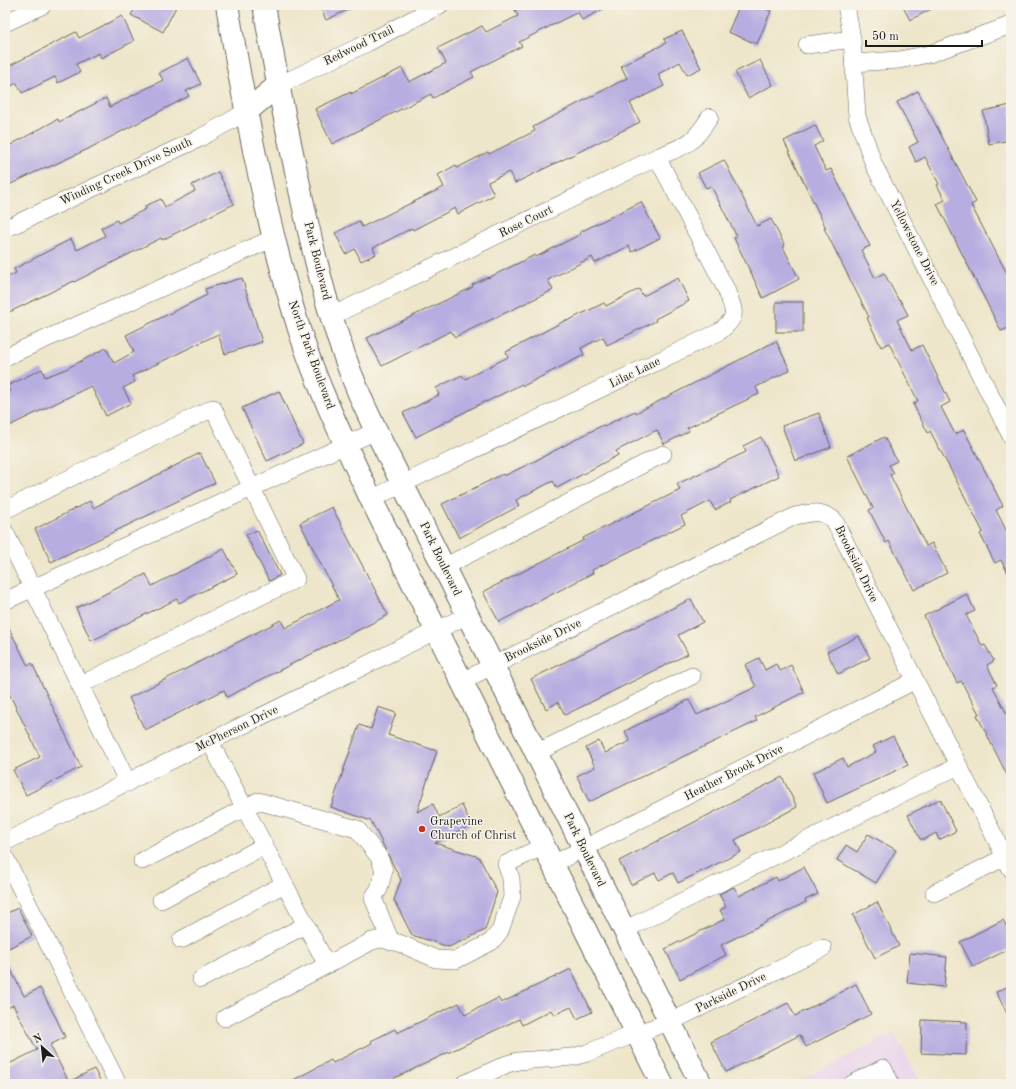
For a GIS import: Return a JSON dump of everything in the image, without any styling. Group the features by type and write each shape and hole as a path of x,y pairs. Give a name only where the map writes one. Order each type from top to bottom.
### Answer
{"main road":[{"name":"North Park Boulevard","path":"227,5 246,112 274,238 300,331 346,445 371,499 462,681"},
{"name":"Park Boulevard","path":"264,5 277,86 312,250 323,293 351,375 376,431 701,1084"},
{"path":"246,112 277,86"},
{"path":"462,681 662,1084"}],"street":[{"path":"5,23 43,5"},
{"name":"Redwood Trail","path":"277,86 367,43 440,5"},
{"name":"Yellowstone Drive","path":"846,5 852,39 856,116 874,165 1011,436"},
{"path":"853,63 899,60 929,54 1011,25"},
{"path":"807,45 852,39"},
{"name":"Winding Creek Drive South","path":"5,229 200,138 246,112"},
{"name":"Rose Court","path":"332,316 657,157 688,144 698,136 710,117"},
{"name":"Lilac Lane","path":"371,499 686,349 719,332 731,322 733,318 732,306 726,289 657,157"},
{"path":"5,357 274,238"},
{"path":"5,510 213,408 296,579 80,685"},
{"path":"5,601 376,431"},
{"path":"444,567 663,454"},
{"name":"Brookside Drive","path":"462,681 795,516 817,512 824,513 834,520 914,681 1008,863"},
{"path":"5,532 128,782"},
{"name":"McPherson Drive","path":"5,842 468,615"},
{"path":"536,753 692,676"},
{"name":"Heather Brook Drive","path":"391,942 436,959 456,960 491,942 500,931 512,897 511,878 506,864 584,849 914,681"},
{"path":"210,742 327,965"},
{"path":"624,930 958,766"},
{"path":"142,861 258,801 357,829 379,857 384,870 379,889 373,898 391,942"},
{"path":"161,900 264,846"},
{"path":"5,857 118,1084"},
{"path":"934,894 1008,863"},
{"path":"181,940 284,884"},
{"path":"201,978 306,925"},
{"path":"225,1018 372,941 381,939 391,942"},
{"name":"Parkside Drive","path":"464,1084 507,1064 587,1053 637,1033 670,1022 823,948"},
{"path":"852,1084 883,1068 891,1084"}],"shaded area":[{"path":"894,1033 922,1084 794,1084"}],"building":[{"path":"137,5 177,5 163,32 131,15"},
{"path":"319,5 358,5 326,20"},
{"path":"525,5 611,5 582,20 578,12 519,42 522,46 471,72 474,77 433,98 431,94 332,144 315,109 351,92 351,94 402,68 409,82 446,63 438,48 482,26 486,32 518,16 515,10"},
{"path":"740,5 757,5 771,11 757,44 728,32"},
{"path":"902,5 939,5 910,20"},
{"path":"122,16 134,41 101,58 99,53 76,64 80,72 58,83 55,77 22,93 17,83 5,89 5,68 76,32 79,38"},
{"path":"682,31 701,68 687,75 680,62 658,74 664,86 630,103 640,122 515,183 509,172 488,182 494,195 458,214 455,208 413,230 412,228 373,248 376,254 361,261 355,249 346,254 335,233 359,221 362,227 444,187 438,175 456,165 457,168 488,152 489,154 535,131 533,127 627,78 621,66 666,43 664,39"},
{"path":"188,58 201,84 186,91 189,96 88,149 5,187 5,148 58,119 59,122 106,98 110,107 163,80 159,73"},
{"path":"760,60 773,85 748,98 735,72"},
{"path":"918,91 976,202 971,205 1011,281 1011,327 1001,331 937,204 945,200 937,185 939,184 925,157 916,162 909,147 918,142 897,102"},
{"path":"1011,105 1011,140 989,144 983,111"},
{"path":"815,125 823,141 814,146 826,171 831,169 870,246 861,250 875,278 884,273 899,301 900,300 908,315 897,320 912,350 922,345 950,402 941,407 955,434 964,430 1003,506 996,510 1011,540 1011,579 1001,560 995,563 980,534 983,532 930,431 928,433 913,404 918,401 889,343 881,347 867,318 869,317 824,228 826,228 784,141"},
{"path":"724,160 757,226 771,219 785,246 783,247 799,279 763,298 734,238 737,237 711,186 706,188 698,173"},
{"path":"218,172 234,204 162,240 161,238 74,282 5,314 5,278 16,273 14,269 71,239 77,250 105,236 101,228 117,220 118,223 146,209 145,206 161,199 165,207 195,191 192,185"},
{"path":"641,202 660,238 632,252 629,246 595,263 592,257 548,280 553,290 455,337 451,331 382,366 367,338 473,287 472,285 488,277 535,255 536,257 581,234 580,232"},
{"path":"242,278 262,342 225,354 218,334 132,376 135,382 123,388 131,403 106,416 91,386 5,428 5,395 10,392 7,386 42,369 45,377 66,369 106,348 114,363 134,352 126,335 207,295 205,289"},
{"path":"678,278 689,301 655,319 656,321 607,345 603,337 581,348 584,355 523,386 522,384 486,401 416,437 403,413 439,395 436,388 462,375 465,379 508,357 506,352 566,320 567,321 604,303 606,306 639,289 643,296"},
{"path":"776,302 803,302 803,332 776,332"},
{"path":"776,341 790,370 756,387 759,394 687,428 689,431 664,444 657,430 616,451 618,455 557,488 553,481 516,500 519,506 459,538 442,504 503,474 504,476 535,461 603,425 604,426 635,411 636,413"},
{"path":"279,391 303,444 267,461 242,408"},
{"path":"819,413 831,447 795,461 782,426"},
{"path":"761,437 779,476 730,500 731,502 715,510 710,501 681,516 685,524 592,570 593,573 499,622 483,592 584,540 583,538 680,490 677,484 746,452 743,446"},
{"path":"884,437 897,461 889,465 894,473 890,475 926,546 932,543 947,573 914,590 889,541 886,543 869,510 873,508 847,456"},
{"path":"200,453 215,483 51,562 35,529 90,501 93,508"},
{"path":"332,507 388,615 227,697 224,690 145,730 129,698 281,620 285,628 339,600 300,523"},
{"path":"257,530 280,575 269,581 246,535"},
{"path":"224,549 237,574 179,603 177,599 91,641 76,608 146,574 152,586"},
{"path":"967,594 975,611 966,615 982,646 985,645 994,661 987,665 997,685 993,687 1011,722 1011,783 977,715 979,714 961,681 957,683 924,616"},
{"path":"691,599 703,622 678,635 688,654 565,715 558,702 546,709 531,679"},
{"path":"5,620 28,666 32,663 81,767 26,795 13,770 40,757 5,685"},
{"path":"859,636 870,658 838,674 827,652"},
{"path":"759,658 765,670 776,664 780,671 791,665 804,692 755,717 757,721 589,802 577,776 595,767 586,748 599,741 605,753 630,741 625,731 689,700 697,715 756,687 745,665"},
{"name":"Grapevine Church of Christ","path":"378,707 396,713 388,735 437,751 417,812 433,804 439,817 462,805 471,825 435,843 479,857 497,892 485,930 449,947 412,935 394,900 401,880 371,821 331,807 359,725 371,729"},
{"path":"893,736 908,765 827,803 813,773 843,758 847,767 876,752 873,746"},
{"path":"782,777 797,807 735,840 741,852 678,883 673,873 659,880 655,873 631,885 619,861"},
{"path":"940,799 956,831 939,840 936,833 925,839 920,839 908,815"},
{"path":"868,834 896,850 876,883 837,860 846,845 857,852"},
{"path":"804,867 818,894 805,900 806,902 721,945 726,955 680,979 665,949 725,919 720,910 726,907 719,894 734,887 739,896 776,877 778,881"},
{"path":"877,902 899,946 875,958 853,915"},
{"path":"18,908 32,936 5,950 5,914"},
{"path":"1003,920 1011,934 1011,948 973,967 960,942"},
{"path":"910,953 947,957 944,987 907,983"},
{"path":"5,958 24,996 40,988 56,1018 65,1037 50,1045 69,1082 94,1069 102,1084 5,1084 5,1066 37,1050 13,1005 5,1009"},
{"path":"571,969 592,1012 577,1019 571,1007 554,1015 551,1010 522,1025 519,1019 382,1084 286,1084 331,1060 333,1063 372,1043 371,1041 395,1029 397,1033 459,1003 465,1015 498,998 501,1003"},
{"path":"856,984 871,1014 806,1047 800,1035 726,1072 711,1042 788,1003 795,1016"},
{"path":"1011,985 1011,1021 996,992"},
{"path":"922,1020 967,1022 966,1055 921,1053"}],"place":[{"name":"Grapevine Church of Christ","path":"422,829"}]}
